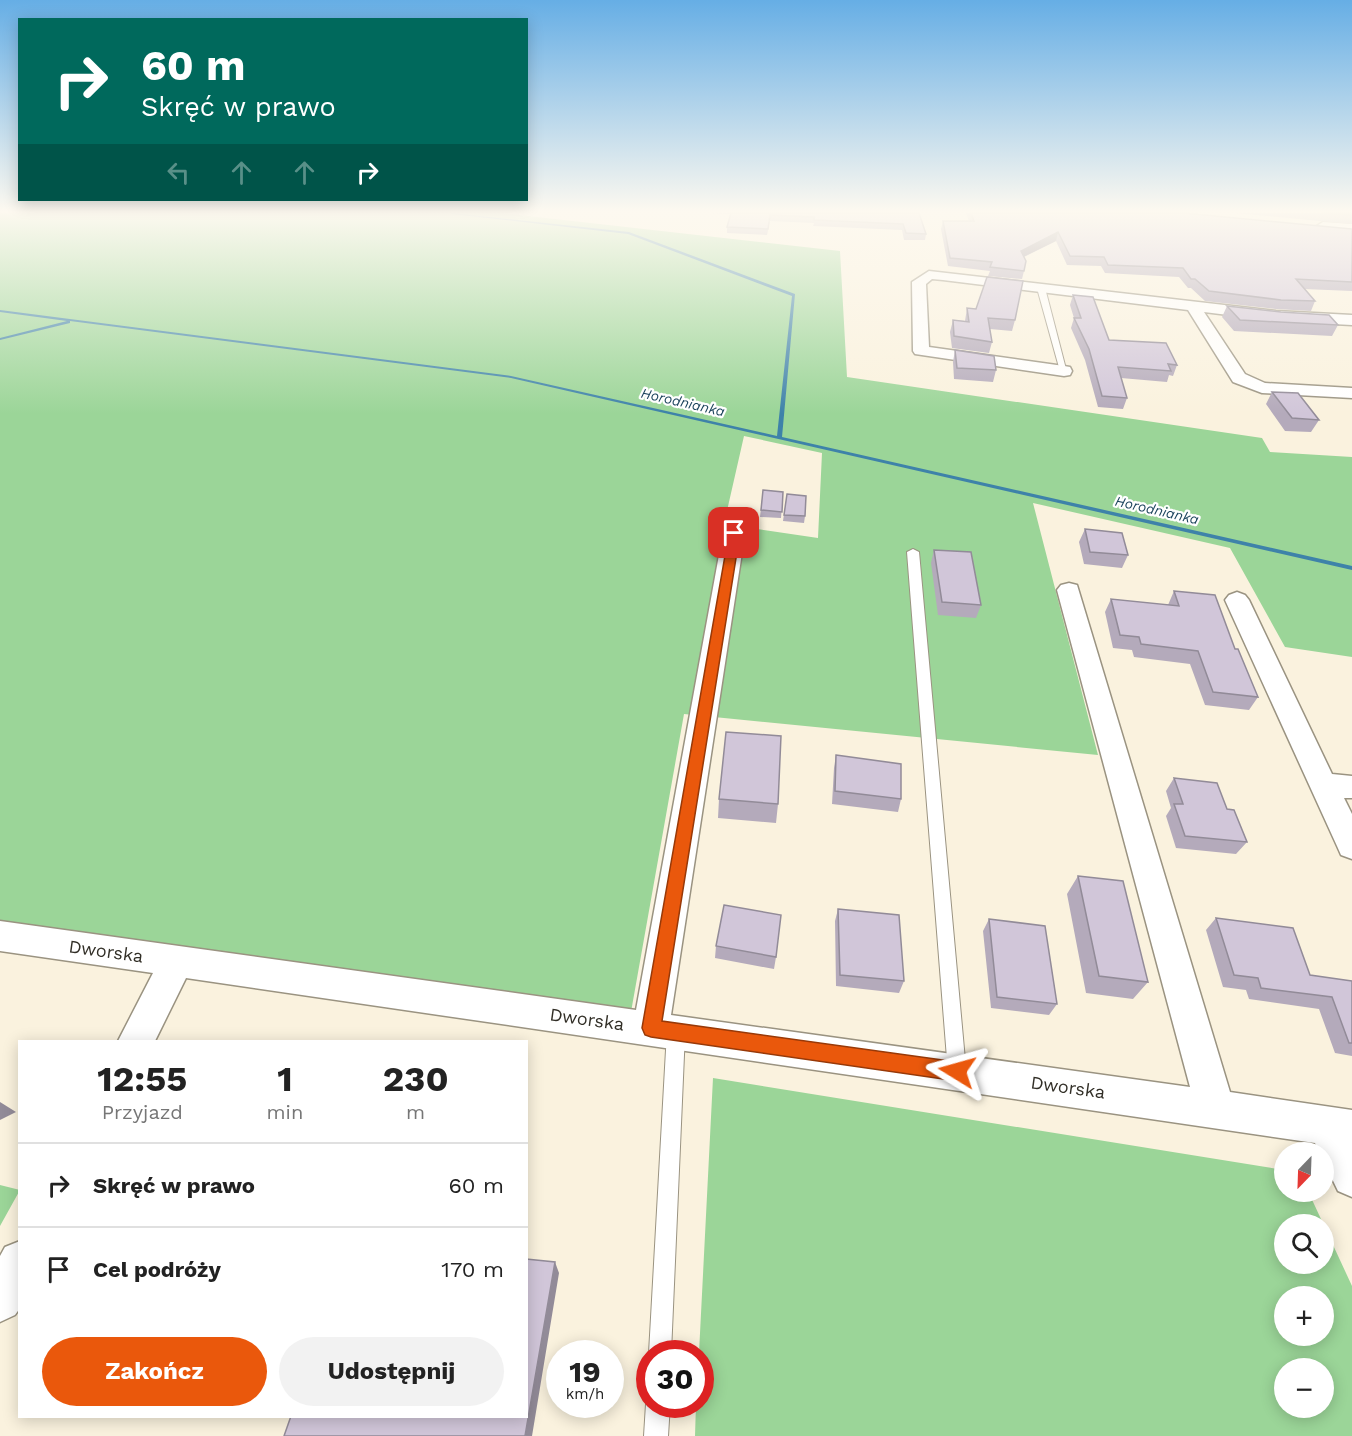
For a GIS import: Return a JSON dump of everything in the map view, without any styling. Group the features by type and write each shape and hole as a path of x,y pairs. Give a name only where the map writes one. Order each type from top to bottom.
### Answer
{"street":[{"path":"922,280 919,282 921,351 1064,371"},
{"path":"972,280 1276,316 1352,320"},
{"path":"1193,306 1239,378 1262,388 1352,393"},
{"path":"664,1030 734,533"},
{"path":"1069,590 1215,1108"},
{"path":"1237,600 1352,846"},
{"path":"1323,784 1352,787"},
{"name":"Dworska","path":"0,936 1340,1127"},
{"path":"136,1040 177,961"},
{"path":"1340,1127 1352,1177"},
{"path":"0,1300 18,1266"}],"lane":[{"path":"1041,288 1064,371"},
{"path":"913,552 957,1071"},
{"path":"660,1340 664,1030"},
{"path":"656,1436 657,1418"}],"green space":[{"path":"0,280 842,280 847,377 1262,438 1270,452 1352,457 1352,657 1285,647 1230,548 1033,503 1098,755 684,714 631,1012 0,922","holes":["744,436 822,453 818,538 724,524"]},
{"path":"713,1078 1274,1168 1274,1202 1313,1202 1319,1214 1274,1214 1274,1274 1334,1274 1334,1247 1352,1286 1352,1436 695,1436 696,1418 714,1418 714,1340 700,1340"},
{"path":"0,1185 18,1190 18,1194 0,1226"}],"building":[{"path":"986,280 1023,281 1015,320 988,318 992,342 954,336 953,320 969,322 967,308 976,309"},
{"path":"1196,280 1297,280 1315,301 1281,300 1209,291"},
{"path":"1315,280 1352,280 1352,282"},
{"path":"1073,295 1093,297 1109,340 1166,343 1177,365 1168,364 1171,371 1118,367 1127,398 1102,396 1089,349 1074,318 1081,318"},
{"path":"1227,306 1329,315 1338,325 1240,320"},
{"path":"955,350 994,356 996,370 957,368"},
{"path":"1272,392 1298,393 1319,420 1292,418"},
{"path":"763,490 783,492 782,512 761,510"},
{"path":"787,494 806,496 805,516 784,515"},
{"path":"1085,529 1122,533 1128,555 1090,552"},
{"path":"934,550 971,552 981,605 942,602"},
{"path":"1174,591 1215,595 1235,649 1238,649 1258,697 1213,692 1198,651 1141,644 1139,637 1120,635 1111,599 1179,606"},
{"path":"726,732 781,736 778,804 719,799"},
{"path":"836,755 901,764 901,799 835,791"},
{"path":"1174,778 1217,783 1227,809 1234,810 1247,842 1185,836 1174,804 1183,804"},
{"path":"1078,876 1123,881 1148,982 1099,976"},
{"path":"724,905 781,915 776,957 716,946"},
{"path":"838,909 899,915 904,981 840,975"},
{"path":"1216,918 1293,928 1310,975 1352,981 1352,1043 1349,1043 1332,997 1261,988 1258,978 1234,975"},
{"path":"989,919 1045,926 1057,1004 997,997"},
{"path":"528,1259 555,1262 525,1436 284,1436 290,1418 528,1418"}],"waterway":[{"path":"754,280 794,295 779,438"},
{"name":"Horodnianka","path":"0,311 511,377 779,438"},
{"path":"0,339 68,322"},
{"name":"Horodnianka","path":"779,438 1352,568"}],"route":[{"path":"734,533 651,1028 957,1071"}]}
